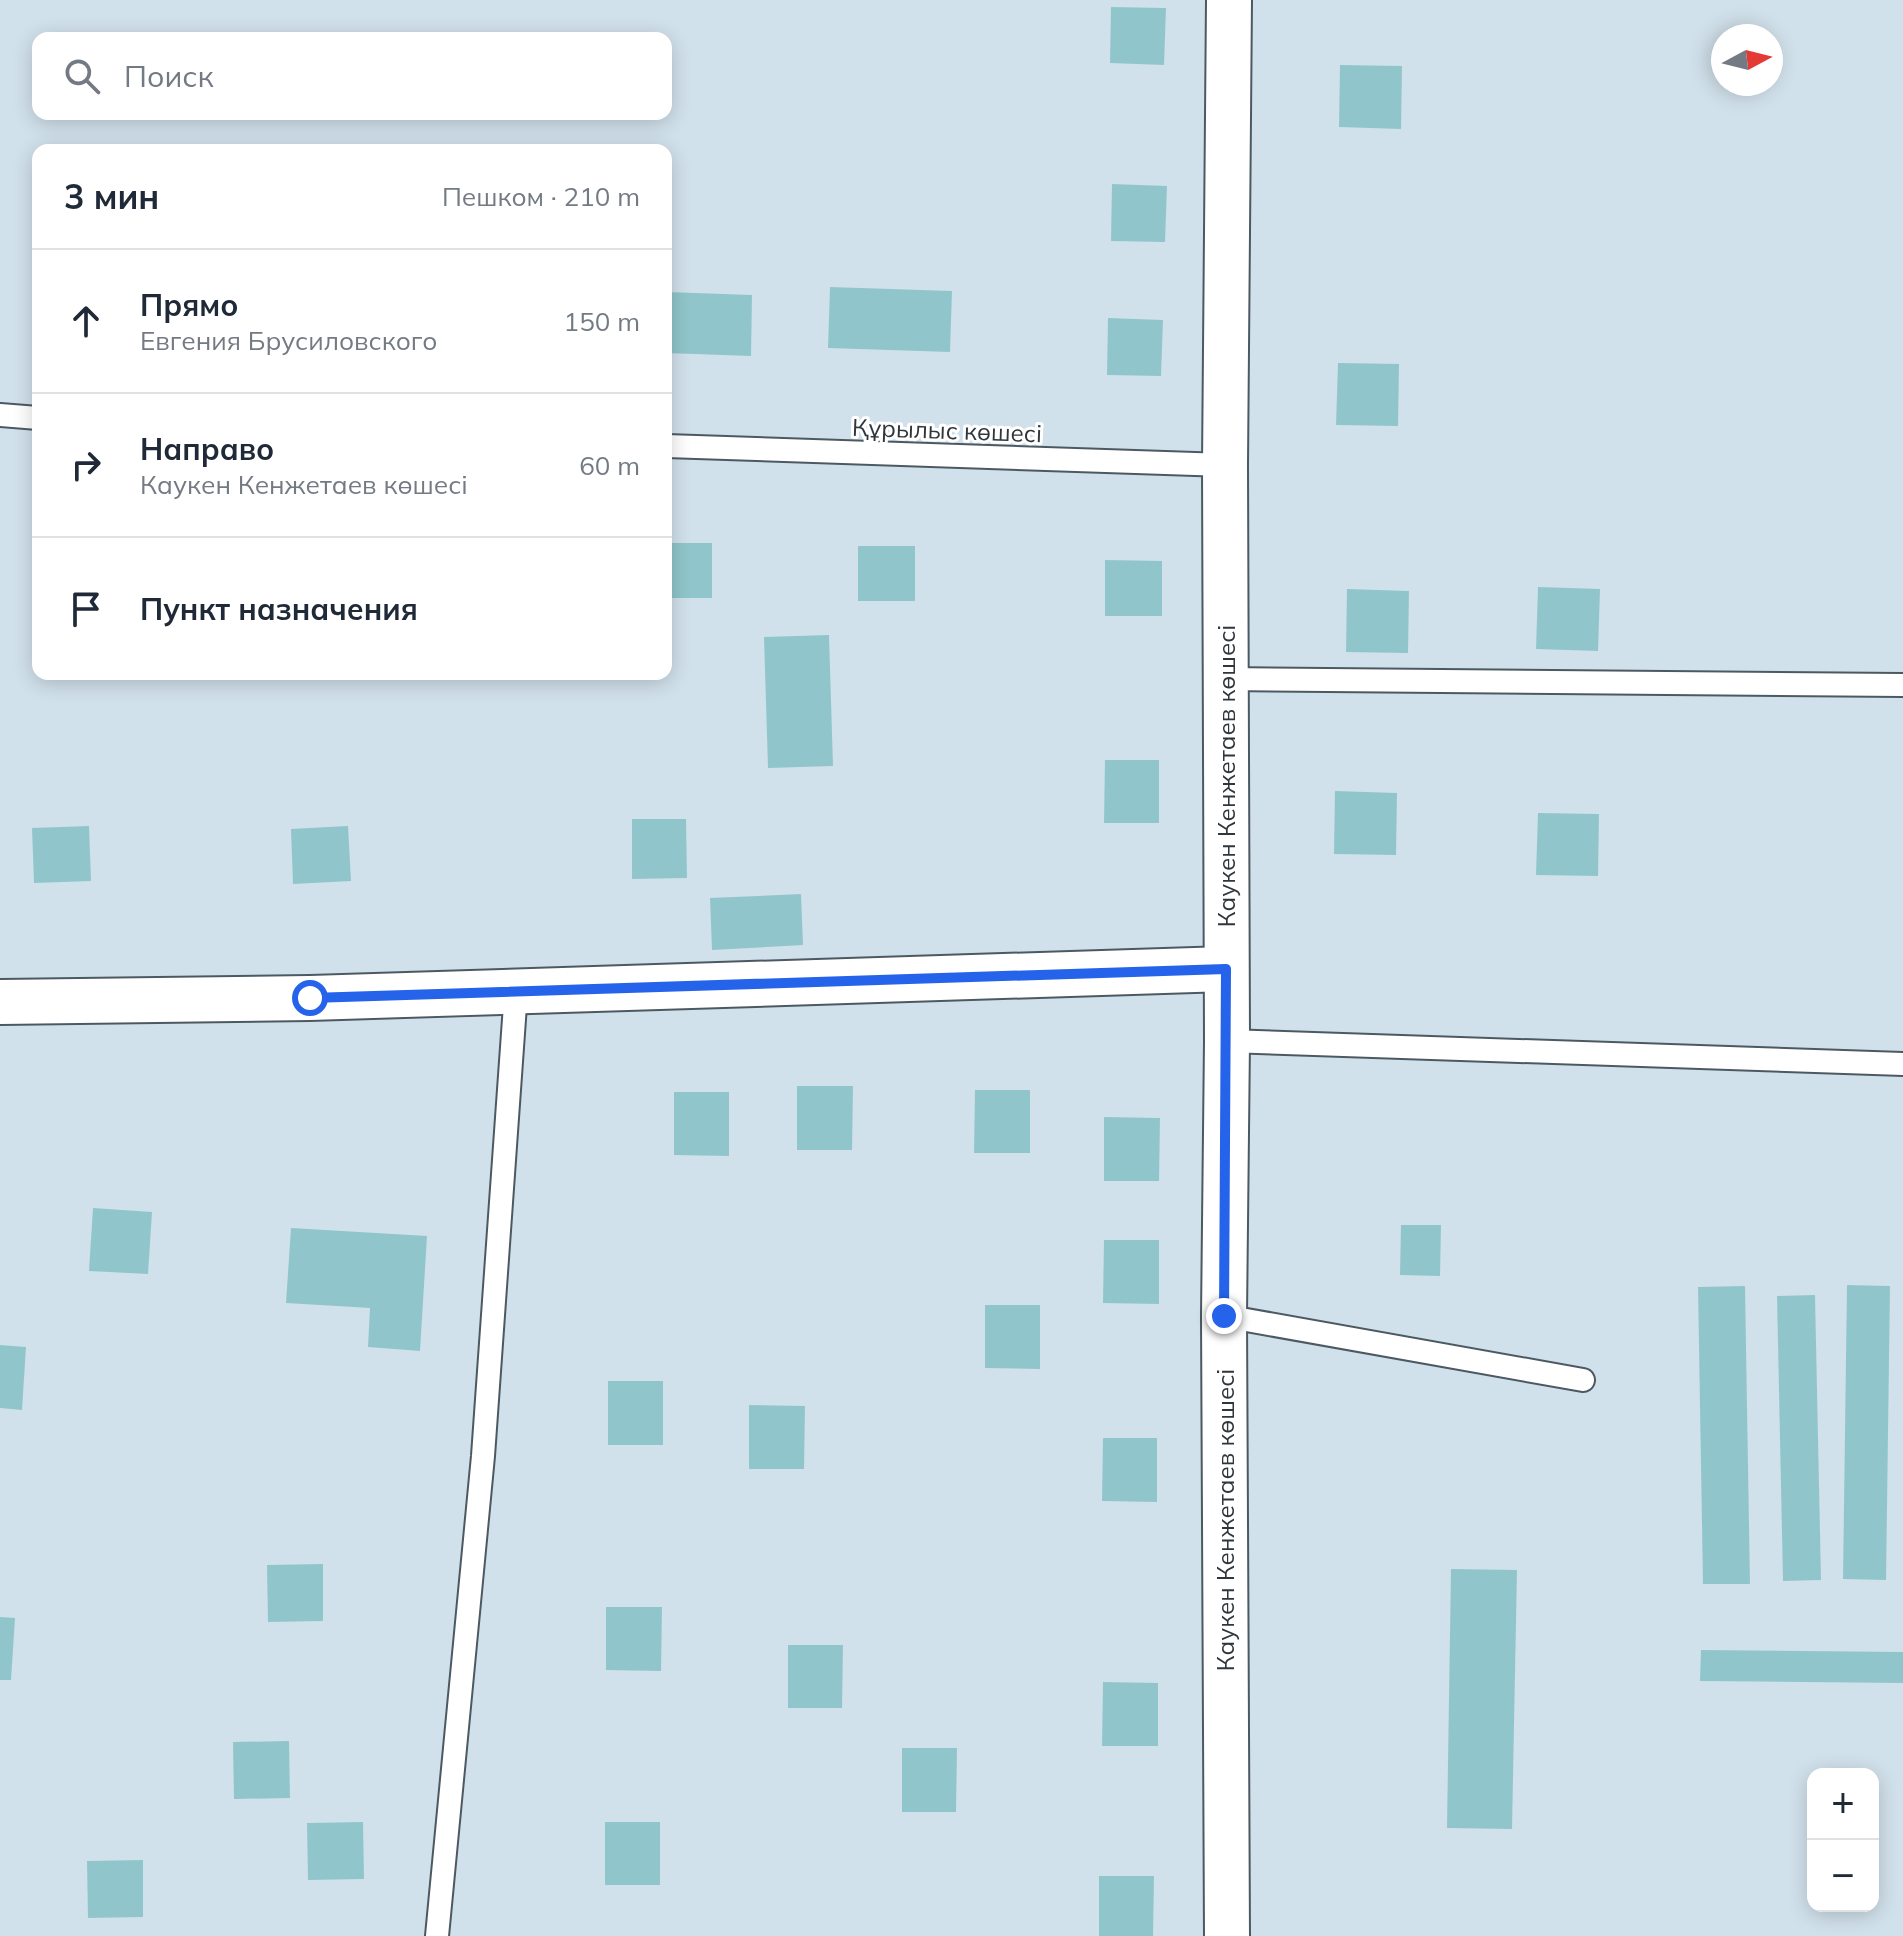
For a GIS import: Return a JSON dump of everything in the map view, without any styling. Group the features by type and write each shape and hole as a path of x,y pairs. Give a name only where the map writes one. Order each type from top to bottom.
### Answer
{"street":[{"name":"Каукен Кенжетаев көшесі","path":"1227,1936 1224,1316 1229,0"},
{"path":"0,1002 310,998 1226,969"}],"lane":[{"path":"0,415 32,418"},
{"name":"Құрылыс көшесі","path":"672,446 1225,465"},
{"path":"1225,679 1903,685"},
{"path":"437,1936 483,1456 516,991"},
{"path":"1227,1041 1903,1064"},
{"path":"1224,1316 1583,1380"}],"building":[{"path":"1111,7 1166,8 1164,65 1110,63"},
{"path":"1340,65 1402,66 1401,129 1339,127"},
{"path":"1112,184 1167,186 1165,242 1111,241"},
{"path":"830,287 952,291 950,352 828,348"},
{"path":"672,292 752,295 751,356 672,353"},
{"path":"1108,318 1163,320 1161,376 1107,375"},
{"path":"1338,363 1399,364 1398,426 1336,425"},
{"path":"672,543 712,543 712,598 672,598"},
{"path":"858,546 915,546 915,601 858,601"},
{"path":"1105,560 1162,561 1162,616 1105,616"},
{"path":"1538,587 1600,589 1598,651 1536,649"},
{"path":"1347,589 1409,591 1408,653 1346,652"},
{"path":"829,635 833,766 768,768 764,637"},
{"path":"1105,760 1159,760 1159,823 1104,823"},
{"path":"1335,791 1397,793 1396,855 1334,854"},
{"path":"1538,813 1599,814 1598,876 1536,875"},
{"path":"632,819 686,819 687,878 632,879"},
{"path":"89,826 91,881 34,883 32,828"},
{"path":"348,826 351,881 293,884 291,829"},
{"path":"801,894 803,945 712,950 710,898"},
{"path":"797,1086 853,1086 852,1150 797,1150"},
{"path":"975,1090 1030,1090 1030,1153 974,1153"},
{"path":"674,1092 729,1092 729,1156 674,1155"},
{"path":"1104,1117 1160,1118 1159,1181 1104,1181"},
{"path":"93,1208 152,1212 148,1274 89,1271"},
{"path":"1401,1225 1441,1225 1440,1276 1400,1275"},
{"path":"291,1228 427,1236 420,1351 368,1347 370,1308 286,1303"},
{"path":"1104,1240 1159,1240 1159,1304 1103,1303"},
{"path":"1847,1285 1890,1286 1886,1580 1843,1579"},
{"path":"1745,1286 1750,1584 1703,1584 1698,1287"},
{"path":"1815,1295 1821,1580 1783,1581 1777,1296"},
{"path":"985,1305 1040,1305 1040,1369 985,1368"},
{"path":"0,1345 26,1347 22,1410 0,1408"},
{"path":"608,1381 663,1381 663,1445 608,1445"},
{"path":"749,1405 805,1406 804,1469 749,1469"},
{"path":"1103,1438 1157,1438 1157,1502 1102,1501"},
{"path":"323,1564 323,1621 268,1622 267,1565"},
{"path":"1451,1569 1517,1570 1512,1829 1447,1828"},
{"path":"606,1607 662,1607 661,1671 606,1670"},
{"path":"0,1617 15,1618 11,1680 0,1680"},
{"path":"788,1645 843,1645 842,1708 788,1708"},
{"path":"1701,1650 1903,1652 1903,1683 1700,1681"},
{"path":"1103,1682 1158,1683 1158,1746 1102,1746"},
{"path":"289,1741 290,1798 234,1799 233,1742"},
{"path":"902,1748 957,1748 956,1812 902,1812"},
{"path":"363,1822 364,1879 308,1880 307,1823"},
{"path":"605,1822 660,1822 660,1885 605,1885"},
{"path":"143,1860 143,1917 88,1918 87,1861"},
{"path":"1099,1876 1154,1876 1153,1936 1099,1936"}],"route":[{"path":"310,998 1226,969 1224,1316"}]}
